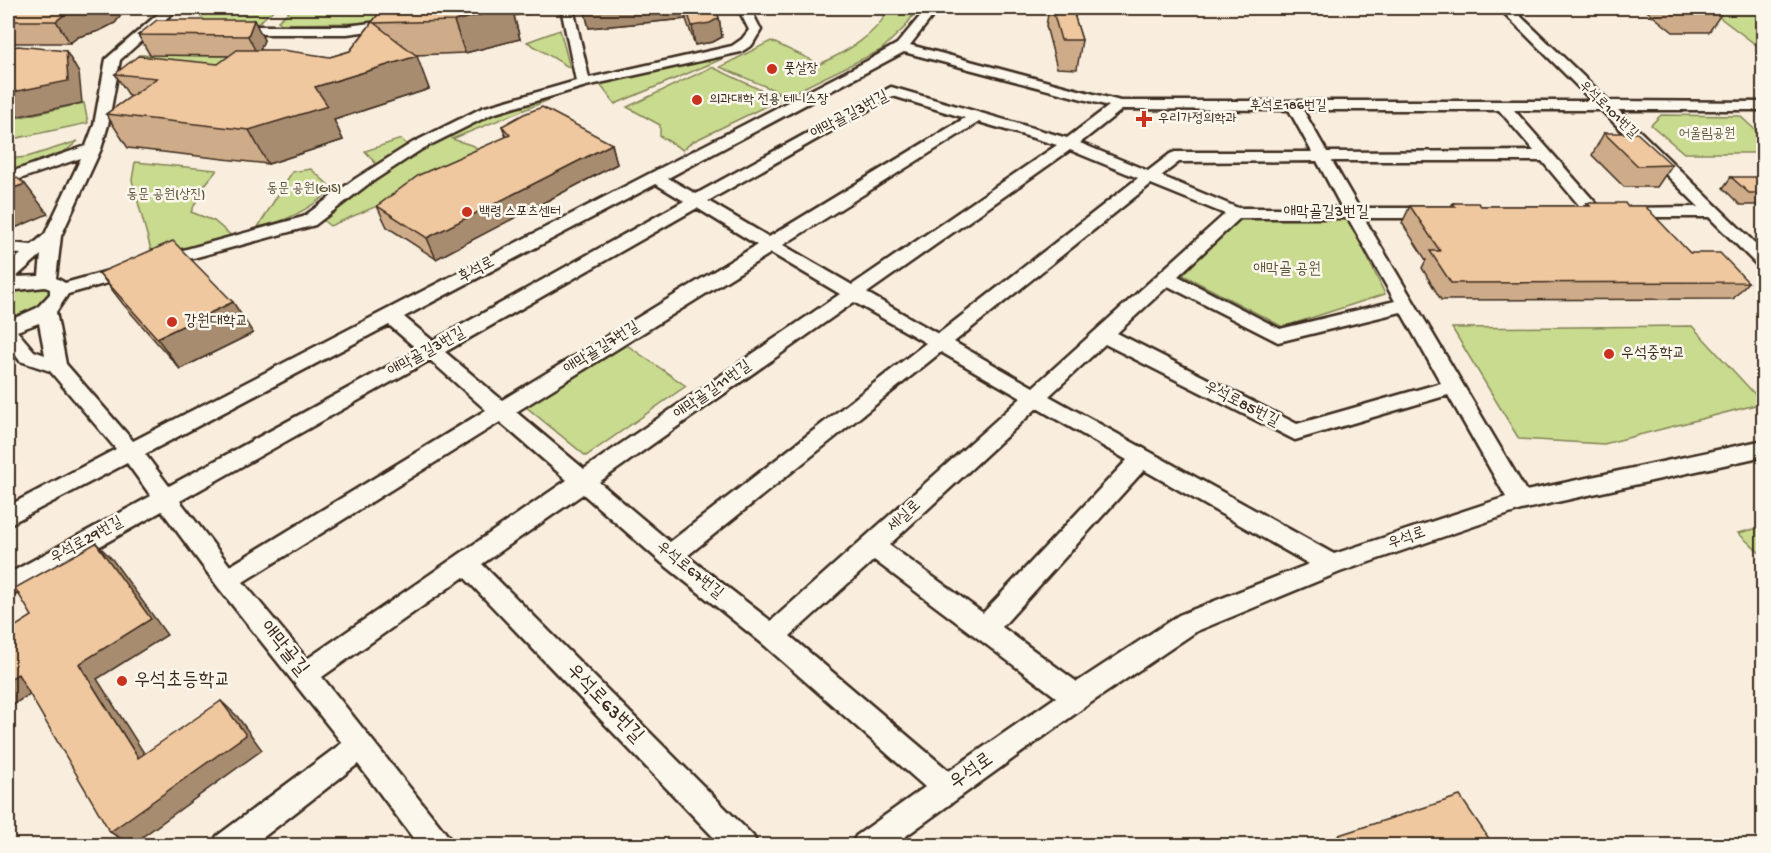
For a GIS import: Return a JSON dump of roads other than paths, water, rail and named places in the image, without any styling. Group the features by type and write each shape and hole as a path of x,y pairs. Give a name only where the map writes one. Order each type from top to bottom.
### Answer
{"street":[{"path":"474,15 532,8"},
{"path":"567,8 582,83"},
{"path":"8,285 27,280 53,286 309,221 361,182 417,146 486,111 582,83 736,49 747,42 755,30 744,8"},
{"name":"후석로","path":"8,516 902,47 933,8"},
{"name":"우석로101번길","path":"1505,8 1764,262"},
{"path":"8,327 21,324 46,310 58,297 53,286 52,236 93,149 113,59 170,9 177,24"},
{"path":"217,30 347,30 411,22"},
{"path":"136,40 162,32"},
{"name":"후석로186번길","path":"902,47 1120,105 1764,106"},
{"path":"848,76 891,91"},
{"name":"애막골길3번길","path":"166,496 431,351 891,91 1069,144 1236,213 1446,213"},
{"name":"애막골길11번길","path":"304,675 1069,144 1120,105"},
{"path":"1294,106 1353,213 1520,501"},
{"path":"1503,106 1595,213"},
{"name":"애막골길7번길","path":"227,580 977,117"},
{"path":"8,178 93,149"},
{"path":"670,556 1175,158 1545,156"},
{"path":"654,177 1036,396 1141,459 1332,565"},
{"path":"1572,213 1714,212"},
{"name":"세실로","path":"772,636 1236,213"},
{"path":"8,275 33,250 52,236"},
{"path":"8,248 33,250"},
{"path":"1167,278 1278,336 1407,304"},
{"path":"8,332 27,356 57,366 46,310"},
{"name":"우석로67번길","path":"391,316 670,556 772,636 948,789"},
{"name":"우석로85번길","path":"1104,335 1295,432 1454,386"},
{"name":"애막골길","path":"57,366 166,496 227,580 361,745 438,846"},
{"name":"우석로","path":"866,846 1077,697 1188,623 1332,565 1520,501 1764,448"},
{"path":"985,628 1141,459"},
{"name":"우석로29번길","path":"8,586 166,496"},
{"path":"873,546 1077,697"},
{"name":"우석로63번길","path":"466,562 743,846"},
{"path":"227,846 361,745"}],"place":[{"name":"풋살장","path":"772,69"},
{"name":"의과대학 전용 테니스장","path":"697,100"},
{"name":"우리가정의학과","path":"1144,119"},
{"name":"백령 스포츠센터","path":"467,212"},
{"name":"강원대학교","path":"172,322"},
{"name":"우석중학교","path":"1609,354"},
{"name":"우석초등학교","path":"122,681"}],"park label":[{"name":"어울림공원","path":"1707,134"},
{"name":"동문 공원(GIS)","path":"304,189"},
{"name":"동문 공원(상진)","path":"166,195"},
{"name":"애막골 공원","path":"1287,270"}]}
